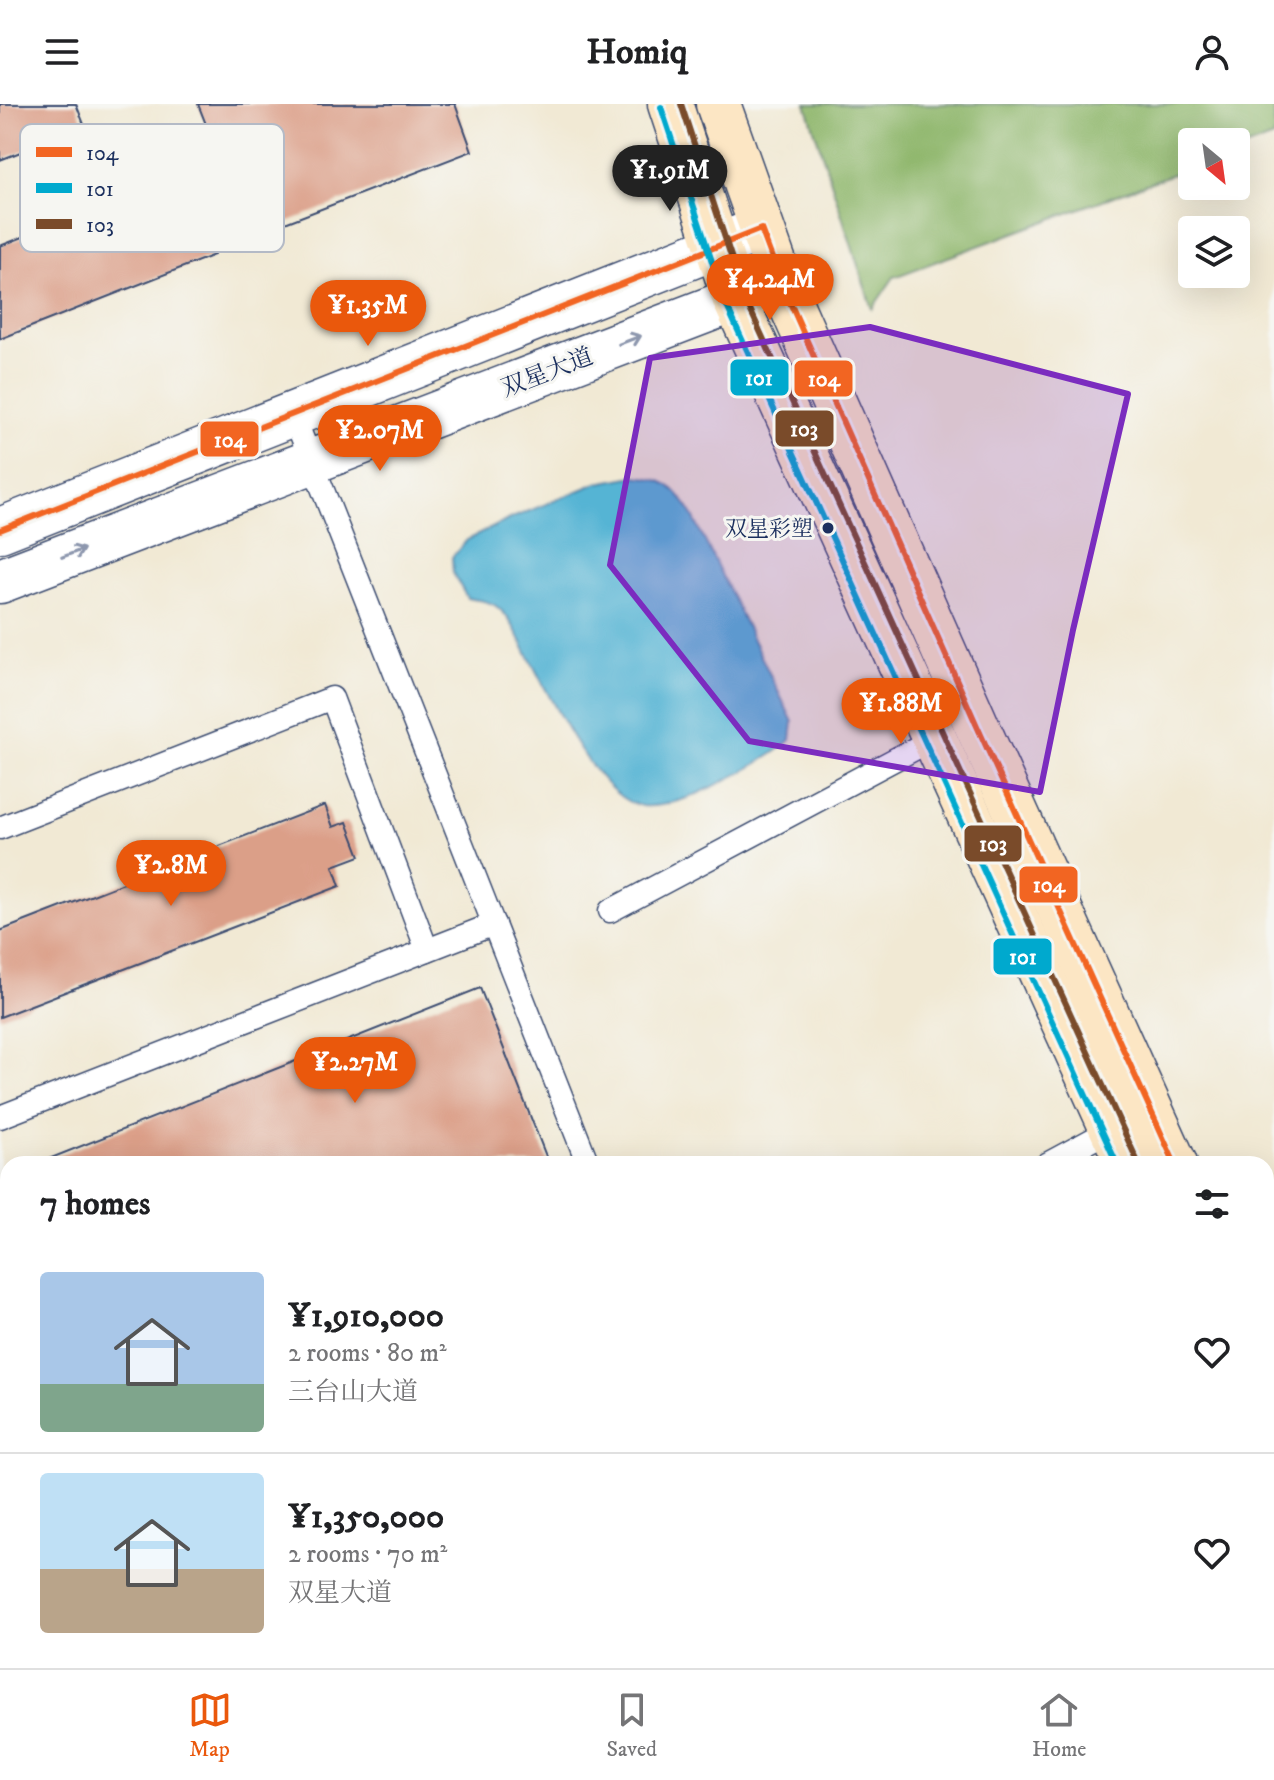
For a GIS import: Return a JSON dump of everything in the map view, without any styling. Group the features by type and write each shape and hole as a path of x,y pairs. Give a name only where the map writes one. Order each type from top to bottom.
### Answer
{"main road":[{"path":"670,104 735,300 1120,1146"},
{"path":"718,104 781,282 1171,1156"}],"street":[{"path":"0,530 761,229"},
{"name":"双星大道","path":"0,581 781,282"}],"lane":[{"path":"293,414 585,1156"},
{"path":"0,828 332,698 427,950"},
{"path":"610,911 935,738"},
{"path":"0,1117 494,924"},
{"path":"1079,1156 1120,1146"}],"highlighted area":[{"path":"870,327 1128,394 1073,630 1040,792 749,741 610,565 650,358"}],"green space":[{"path":"806,104 1274,104 1274,137 1250,146 1250,128 1178,128 1178,172 894,277 872,309"}],"water":[{"path":"635,476 666,484 689,508 793,722 791,740 753,766 687,798 651,806 625,800 608,786 592,766 562,719 511,623 493,604 467,598 453,573 452,557 467,540 510,519 597,483"}],"building":[{"path":"0,104 76,104 84,124 20,124 20,152 0,160"},
{"path":"198,104 455,104 472,151 284,223 284,124 206,124"},
{"path":"20,238 20,252 212,252 214,255 0,339 0,246"},
{"path":"325,805 333,827 347,822 360,856 333,866 340,886 0,1017 0,931"},
{"path":"480,988 546,1156 56,1156"}],"transit line":[{"name":"103","path":"681,104 744,296 1135,1156"},
{"name":"101","path":"661,107 726,304 1113,1156"},
{"name":"104","path":"0,530 761,229 781,282 977,726 1171,1156"}],"place":[{"name":"双星彩塑","path":"828,528"}]}
